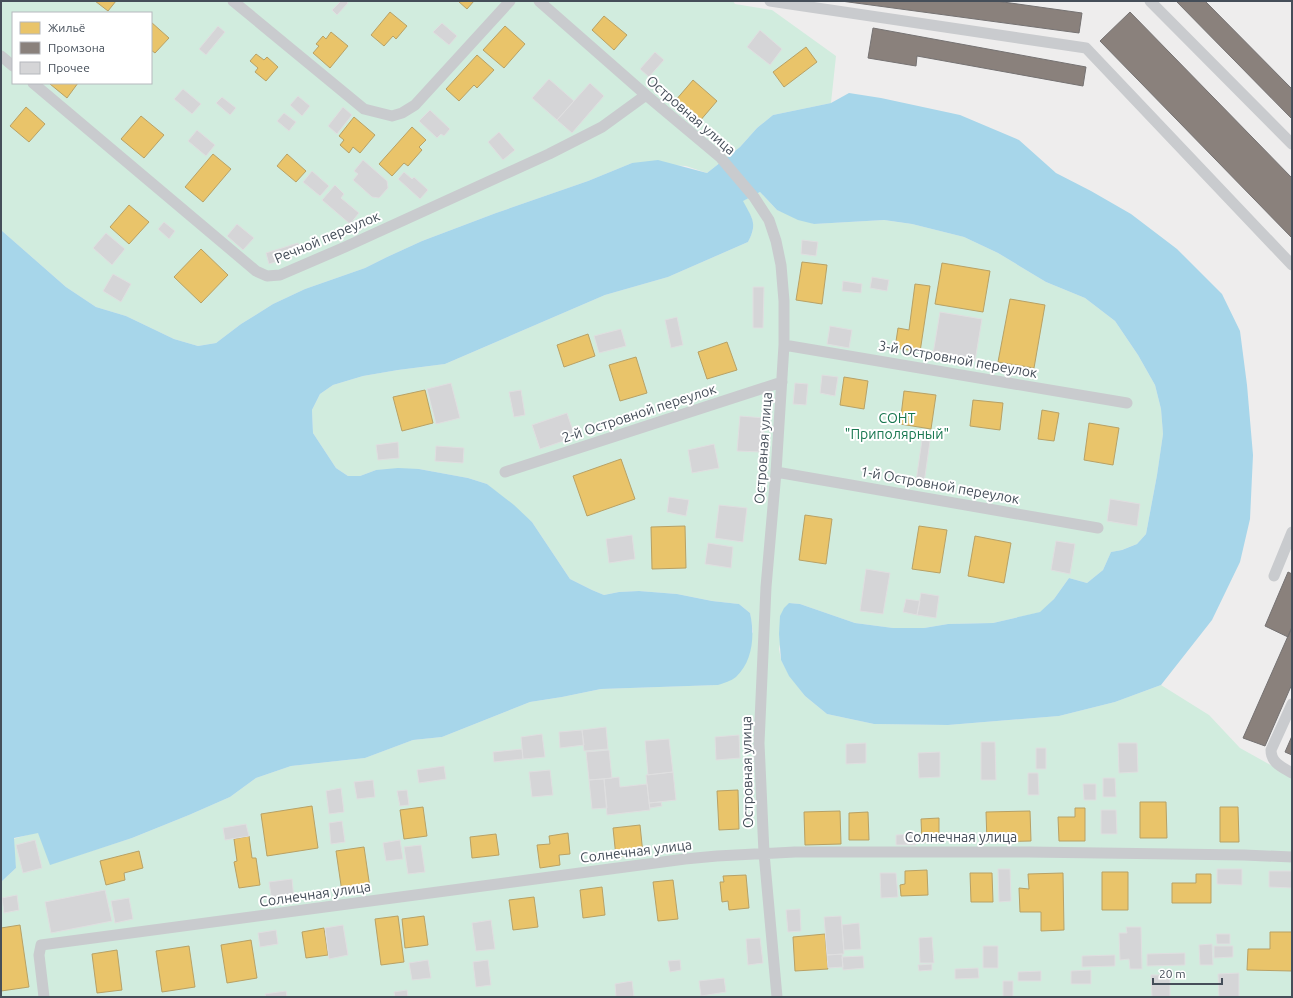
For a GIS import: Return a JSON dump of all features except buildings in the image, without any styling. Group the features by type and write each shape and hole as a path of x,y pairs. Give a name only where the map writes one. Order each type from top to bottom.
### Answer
{"lane":[{"path":"233,1 364,109 392,116 402,113 415,105 510,1"},
{"name":"Островная улица","path":"539,1 646,95 720,157 754,197 769,220 776,241 781,265 784,345 776,472 766,587 759,732 764,853 777,997"},
{"path":"770,1 1086,48 1292,265"},
{"path":"1150,1 1292,144"},
{"path":"1,56 12,65"},
{"name":"Речной переулок","path":"34,84 256,271 267,276 280,275 345,247 549,154 602,127 646,95"},
{"name":"3-й Островной переулок","path":"784,345 1127,403"},
{"name":"2-й Островной переулок","path":"505,472 782,382"},
{"name":"1-й Островной переулок","path":"776,472 1098,528"},
{"path":"1274,576 1292,532"},
{"path":"1292,704 1271,750 1272,759 1275,763 1292,773"},
{"name":"Солнечная улица","path":"44,997 39,955 41,946 684,859 795,852 1030,852 1244,855 1292,858"}],"green space":[{"path":"1,1 733,1 735,4 772,10 836,56 831,103 773,115 757,128 740,147 707,173 686,166 632,163 588,181 422,241 365,268 305,289 273,304 241,324 216,343 198,346 174,339 126,316 96,307 66,287 1,230"},
{"name":"СОНТ \"Приполярный\"","path":"760,192 777,210 814,224 884,220 912,224 964,237 998,253 1046,282 1085,298 1115,321 1138,355 1155,385 1161,409 1163,434 1146,534 1137,544 1122,550 1111,552 1103,570 1087,583 1069,578 1054,599 1041,612 993,623 948,624 924,628 893,628 855,623 800,604 789,603 779,649 781,660 789,675 805,696 827,714 874,724 948,725 1059,716 1115,702 1161,685 1209,715 1240,748 1292,777 1292,997 1,997 1,882 16,868 13,839 38,832 51,864 132,838 189,815 230,797 256,778 291,766 365,758 413,740 442,737 530,702 601,689 718,685 753,632 750,613 739,604 712,601 677,594 639,591 619,592 604,595 592,590 570,579 532,522 487,484 468,478 419,469 376,470 360,476 348,476 336,468 313,433 312,410 320,394 333,385 363,376 445,364 605,295 668,277 748,242 753,230 753,225 751,216 742,201"}],"water":[{"path":"849,93 881,98 960,115 1019,140 1056,173 1131,214 1177,249 1222,294 1240,331 1247,385 1253,455 1250,519 1240,562 1212,620 1161,685 1115,702 1059,716 948,725 874,724 827,714 805,696 789,676 781,660 779,634 780,616 784,608 789,603 800,604 855,623 893,628 924,628 948,624 993,623 1040,612 1054,599 1069,578 1087,583 1103,570 1111,552 1122,550 1137,544 1146,534 1157,475 1163,434 1161,409 1155,385 1138,355 1115,321 1085,298 1046,282 998,253 964,237 912,224 884,220 814,224 798,220 777,210 760,192 743,201 753,221 753,230 748,242 668,277 605,295 445,364 363,376 333,385 320,394 312,410 313,433 336,468 348,476 360,476 376,470 398,468 419,469 468,478 487,484 514,505 532,522 570,579 592,590 604,595 619,592 639,591 677,594 712,601 739,604 750,613 752,621 752,639 749,656 742,671 736,677 730,681 718,685 601,689 530,702 442,737 413,740 365,758 291,766 256,778 230,797 189,815 132,838 50,865 38,833 14,838 16,868 1,882 1,230 66,287 96,307 126,316 174,339 198,346 216,343 241,324 273,304 305,289 365,268 422,241 588,181 632,163 658,160 707,173 740,147 757,128 773,115 831,103"}]}
